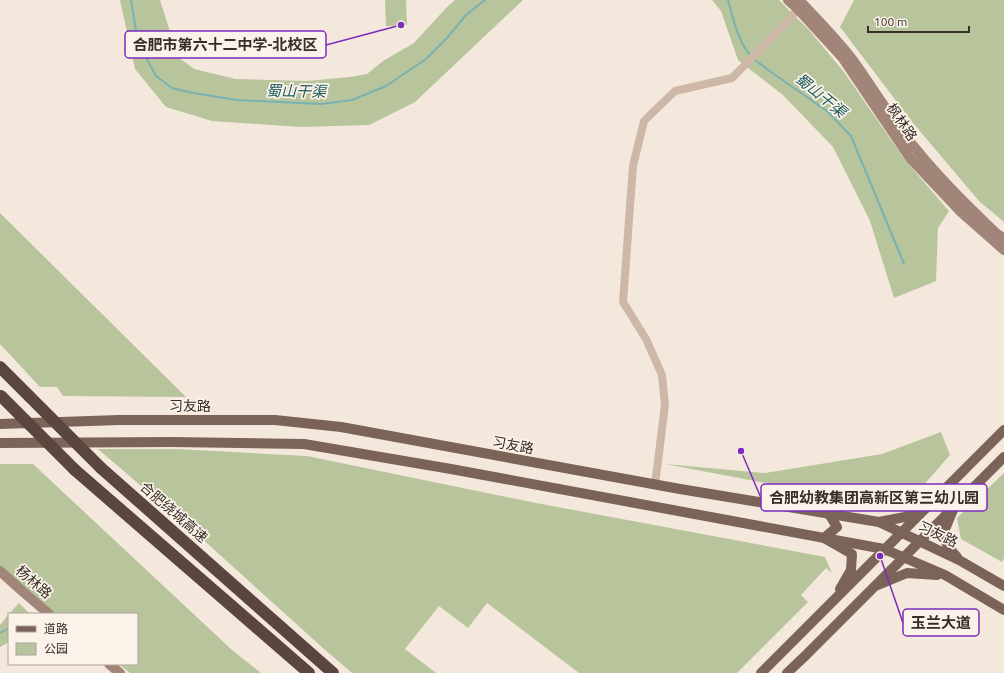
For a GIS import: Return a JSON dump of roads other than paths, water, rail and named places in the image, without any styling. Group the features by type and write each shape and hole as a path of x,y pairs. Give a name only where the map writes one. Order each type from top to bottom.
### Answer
{"highway":[{"name":"合肥绕城高速","path":"0,368 101,468 333,673"},
{"path":"0,396 75,470 309,673"}],"main road":[{"name":"枫林路","path":"788,0 800,4 851,58 885,108 915,148 953,191 997,234 1004,238"},
{"name":"枫林路","path":"800,4 842,57 910,158 961,212 1004,250"},
{"name":"习友路","path":"0,424 119,420 275,420 341,427 655,484 879,522 959,560 1004,586"},
{"path":"761,673 1004,430"},
{"path":"0,443 173,442 304,444 452,469 884,549 946,576 1004,610"},
{"path":"787,673 1004,457"},
{"path":"940,494 955,505"},
{"path":"955,505 943,534 948,547 959,560"},
{"path":"879,522 905,517 929,506"},
{"path":"824,538 837,527 829,514"},
{"path":"824,538 852,554 851,570 832,602"},
{"name":"杨林路","path":"0,571 48,613"},
{"path":"874,587 907,574 946,576"},
{"path":"845,589 858,603"},
{"path":"110,665 120,673"}],"street":[{"path":"655,484 665,405 662,375 646,338 623,302 633,166 644,121 675,91 732,78 787,22 800,4"}],"waterway":[{"name":"蜀山干渠","path":"131,0 137,37 146,57 156,76 172,88 237,100 321,104 352,100 386,86 426,59 447,38 466,15 485,0"},
{"name":"蜀山干渠","path":"728,0 739,37 751,56"},
{"name":"蜀山干渠","path":"754,59 827,111 851,136 904,264"},
{"path":"0,633 8,629"}],"place":[{"name":"合肥市第六十二中学-北校区","path":"401,25"},
{"name":"合肥幼教集团高新区第三幼儿园","path":"741,451"},
{"name":"玉兰大道","path":"880,556"}]}
